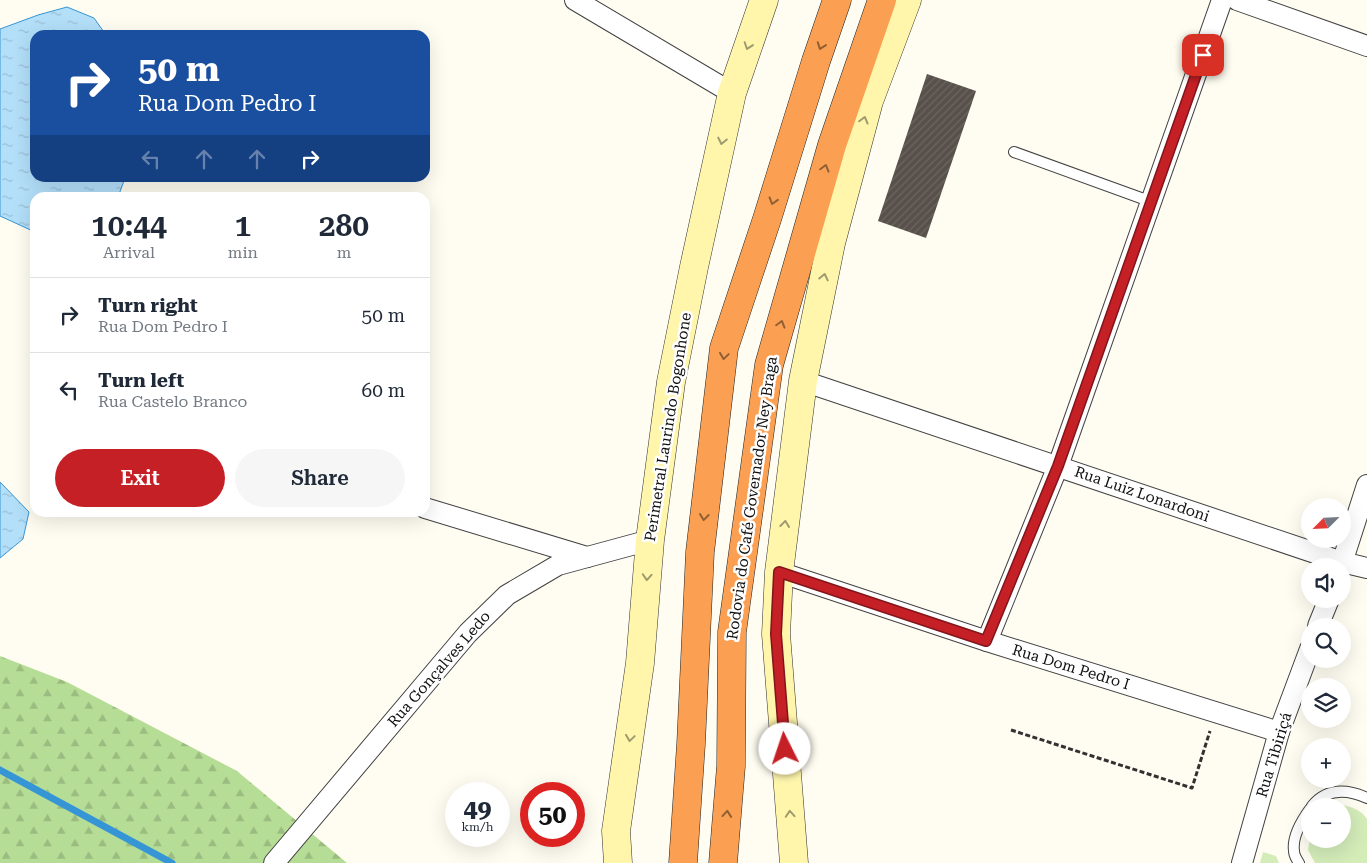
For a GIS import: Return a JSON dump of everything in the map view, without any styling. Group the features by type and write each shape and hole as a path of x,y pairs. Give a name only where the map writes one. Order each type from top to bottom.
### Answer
{"highway":[{"path":"683,863 700,552 724,348 768,219 816,61 837,0"},
{"name":"Rodovia do Café Governador Ney Braga","path":"723,863 731,766 732,632 769,365 832,146 882,0"}],"main road":[{"name":"Perimetral Laurindo Bogonhone","path":"618,863 616,831 640,664 650,540 671,382 732,93 764,0"},
{"path":"794,863 776,634 779,572 803,381 831,243 868,102 907,0"}],"street":[{"path":"575,0 732,93"},
{"path":"986,641 1058,466 1222,0"},
{"path":"1237,0 1367,46"},
{"name":"Rua Luiz Lonardoni","path":"803,381 1325,558"},
{"path":"1344,558 1367,485"},
{"path":"430,510 587,557"},
{"name":"Rua Gonçalves Ledo","path":"274,863 468,633 506,595 558,565 650,540"},
{"name":"Rua Luiz Lonardoni","path":"1351,565 1367,568"},
{"name":"Rua Dom Pedro I","path":"779,572 986,641 1279,732"},
{"name":"Rua Tibiriçá","path":"1242,863 1279,732 1303,668"}],"lane":[{"path":"1014,152 1152,202"},
{"path":"1323,798 1329,793 1342,791 1355,793 1367,798"},
{"path":"1299,863 1294,852 1296,834 1301,824"}],"path":[{"path":"1011,730 1192,788 1216,712"}],"green space":[{"path":"0,656 67,682 237,771 347,863 0,863"},
{"path":"1351,807 1362,813 1367,819 1367,863 1315,863 1308,848 1351,848"},
{"path":"1263,852 1276,856 1279,863 1260,863"}],"water":[{"path":"67,7 94,18 102,30 30,30 30,182 124,182 120,192 30,192 30,230 0,216 0,29"},
{"path":"0,482 29,512 23,539 0,558"}],"building":[{"path":"927,74 976,91 926,238 878,221"}],"waterway":[{"path":"0,770 172,863"}],"route":[{"path":"785,749 776,634 779,572 986,641 1058,466 1203,55"}]}
